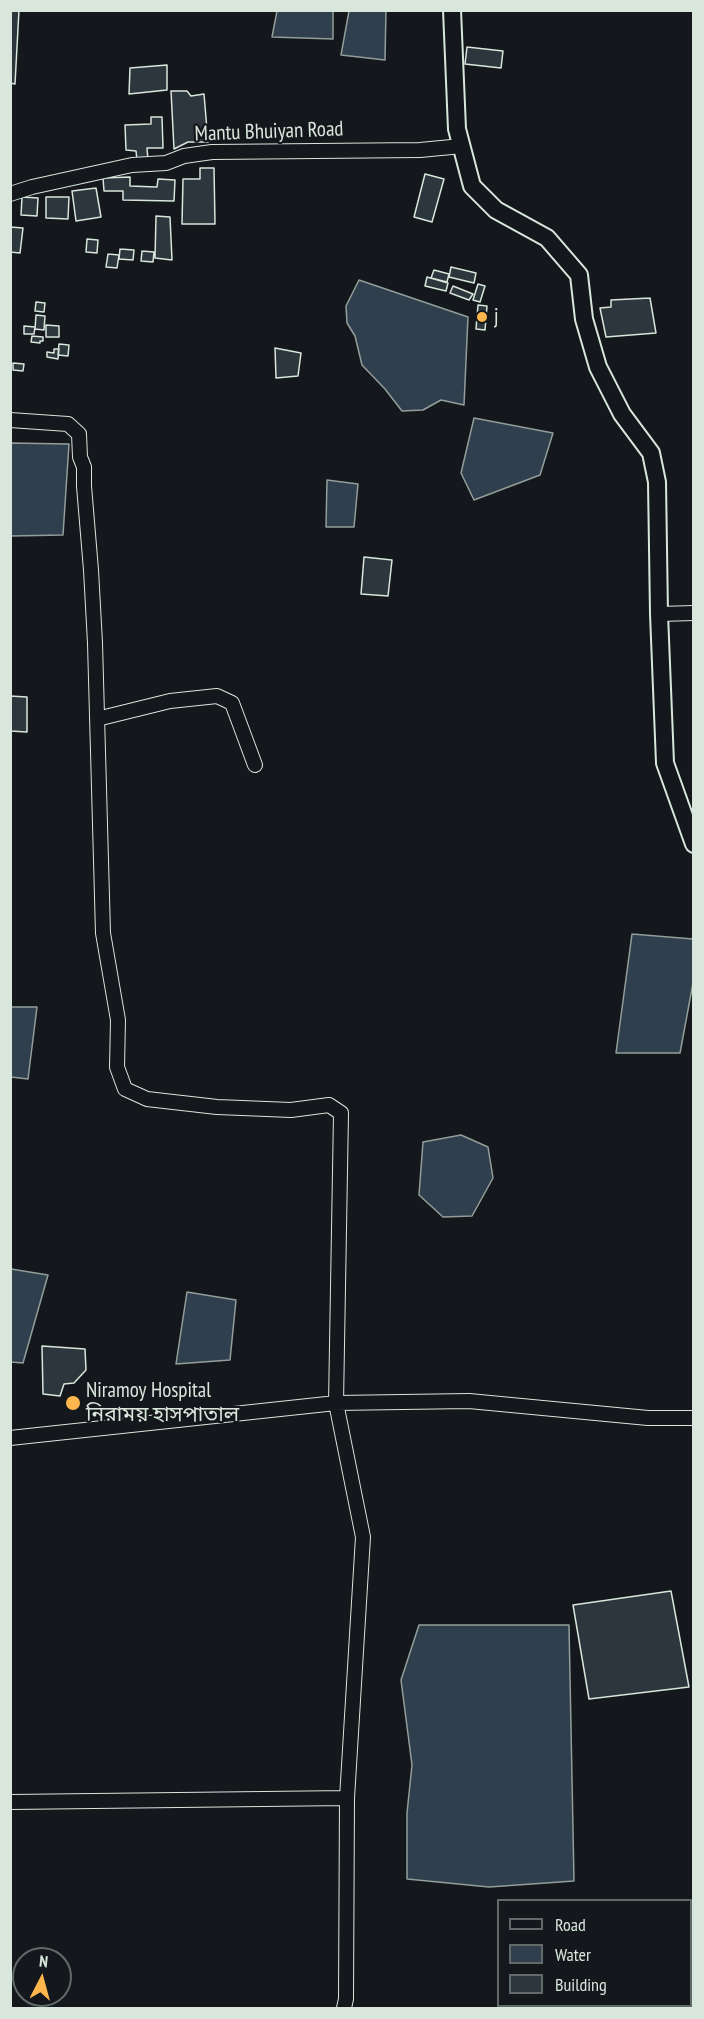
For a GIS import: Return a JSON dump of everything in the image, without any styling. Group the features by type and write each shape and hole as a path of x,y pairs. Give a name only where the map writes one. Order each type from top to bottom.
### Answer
{"street":[{"path":"452,10 457,129 472,186 496,210 547,238 579,275 584,319 598,367 622,414 651,453 657,482 665,763 693,844"},
{"name":"Mantu Bhuiyan Road","path":"10,194 132,165 166,163 184,156 212,152 420,150 462,146"},
{"path":"10,420 68,424 79,434 80,456 84,467 92,570 103,933 118,1020 117,1067 125,1089 147,1099 217,1107 291,1110 329,1106 341,1113 336,1403 363,1537 347,1798 346,1999 344,2008"},
{"path":"659,614 693,613"},
{"path":"97,719 170,701 217,696 232,703 255,765"},
{"path":"10,1438 336,1403 469,1401 648,1418 693,1418"},
{"path":"10,1802 347,1798"}],"water":[{"path":"277,11 333,11 333,39 272,37"},
{"path":"349,11 386,11 385,60 341,55"},
{"path":"359,280 468,317 464,405 441,400 423,410 402,411 362,365 355,336 347,323 346,306"},
{"path":"474,418 553,433 540,475 474,500 461,473"},
{"path":"11,443 69,444 63,535 11,536"},
{"path":"327,480 358,484 354,527 326,527"},
{"path":"632,934 693,939 693,983 680,1053 616,1053"},
{"path":"11,1007 37,1007 28,1079 11,1077"},
{"path":"461,1135 488,1147 493,1178 472,1216 443,1217 419,1195 423,1142"},
{"path":"11,1269 48,1275 23,1363 11,1362"},
{"path":"187,1292 236,1300 230,1360 176,1364"},
{"path":"419,1625 569,1625 574,1881 489,1887 407,1879 407,1813 412,1765 401,1680"}],"building":[{"path":"10,10 19,10 15,84 10,83"},
{"path":"467,47 503,51 501,68 465,64"},
{"path":"167,65 167,90 129,94 130,68"},
{"path":"171,91 187,91 191,96 204,94 208,142 188,142 174,149"},
{"path":"151,117 162,117 163,148 147,148 148,160 137,160 136,151 126,150 125,125 151,124"},
{"path":"200,168 214,168 215,224 182,224 183,179 200,179"},
{"path":"425,174 444,179 432,222 414,217"},
{"path":"130,177 130,186 157,187 158,179 175,180 174,201 123,200 123,191 104,191 103,178"},
{"path":"96,188 101,217 76,221 72,191"},
{"path":"22,197 38,198 37,216 21,215"},
{"path":"46,197 69,197 68,219 46,218"},
{"path":"156,216 170,217 172,260 155,258"},
{"path":"10,227 23,228 20,253 10,252"},
{"path":"87,239 98,240 97,253 86,252"},
{"path":"120,249 134,250 133,260 119,259"},
{"path":"142,251 154,252 153,262 141,261"},
{"path":"108,254 119,255 117,268 106,267"},
{"path":"451,267 476,273 474,283 449,277"},
{"path":"434,270 449,274 447,282 431,278"},
{"path":"427,277 448,283 446,291 425,286"},
{"path":"478,284 485,286 480,302 473,300"},
{"path":"453,286 473,294 469,300 450,293"},
{"path":"650,298 656,333 606,337 600,308 611,307 611,300"},
{"path":"36,302 45,303 44,312 35,311"},
{"name":"j","path":"478,305 487,306 485,330 476,329"},
{"path":"36,315 45,316 44,330 35,329"},
{"path":"46,325 59,326 59,337 46,337"},
{"path":"24,326 35,327 34,334 24,334"},
{"path":"32,336 43,337 43,341 31,342"},
{"path":"59,344 69,345 68,356 58,355"},
{"path":"275,348 301,353 298,376 276,378"},
{"path":"54,349 59,349 58,359 47,357 47,352 54,353"},
{"path":"13,363 24,364 23,371 13,370"},
{"path":"364,557 392,560 388,596 361,594"},
{"path":"10,696 27,697 27,732 10,731"},
{"path":"42,1346 85,1349 86,1370 74,1383 64,1384 60,1396 43,1394"},
{"path":"671,1591 689,1687 589,1699 573,1605"}],"place":[{"name":"j","path":"482,317"},
{"name":"Niramoy Hospital নিরাময় হাসপাতাল","path":"73,1403"}]}
